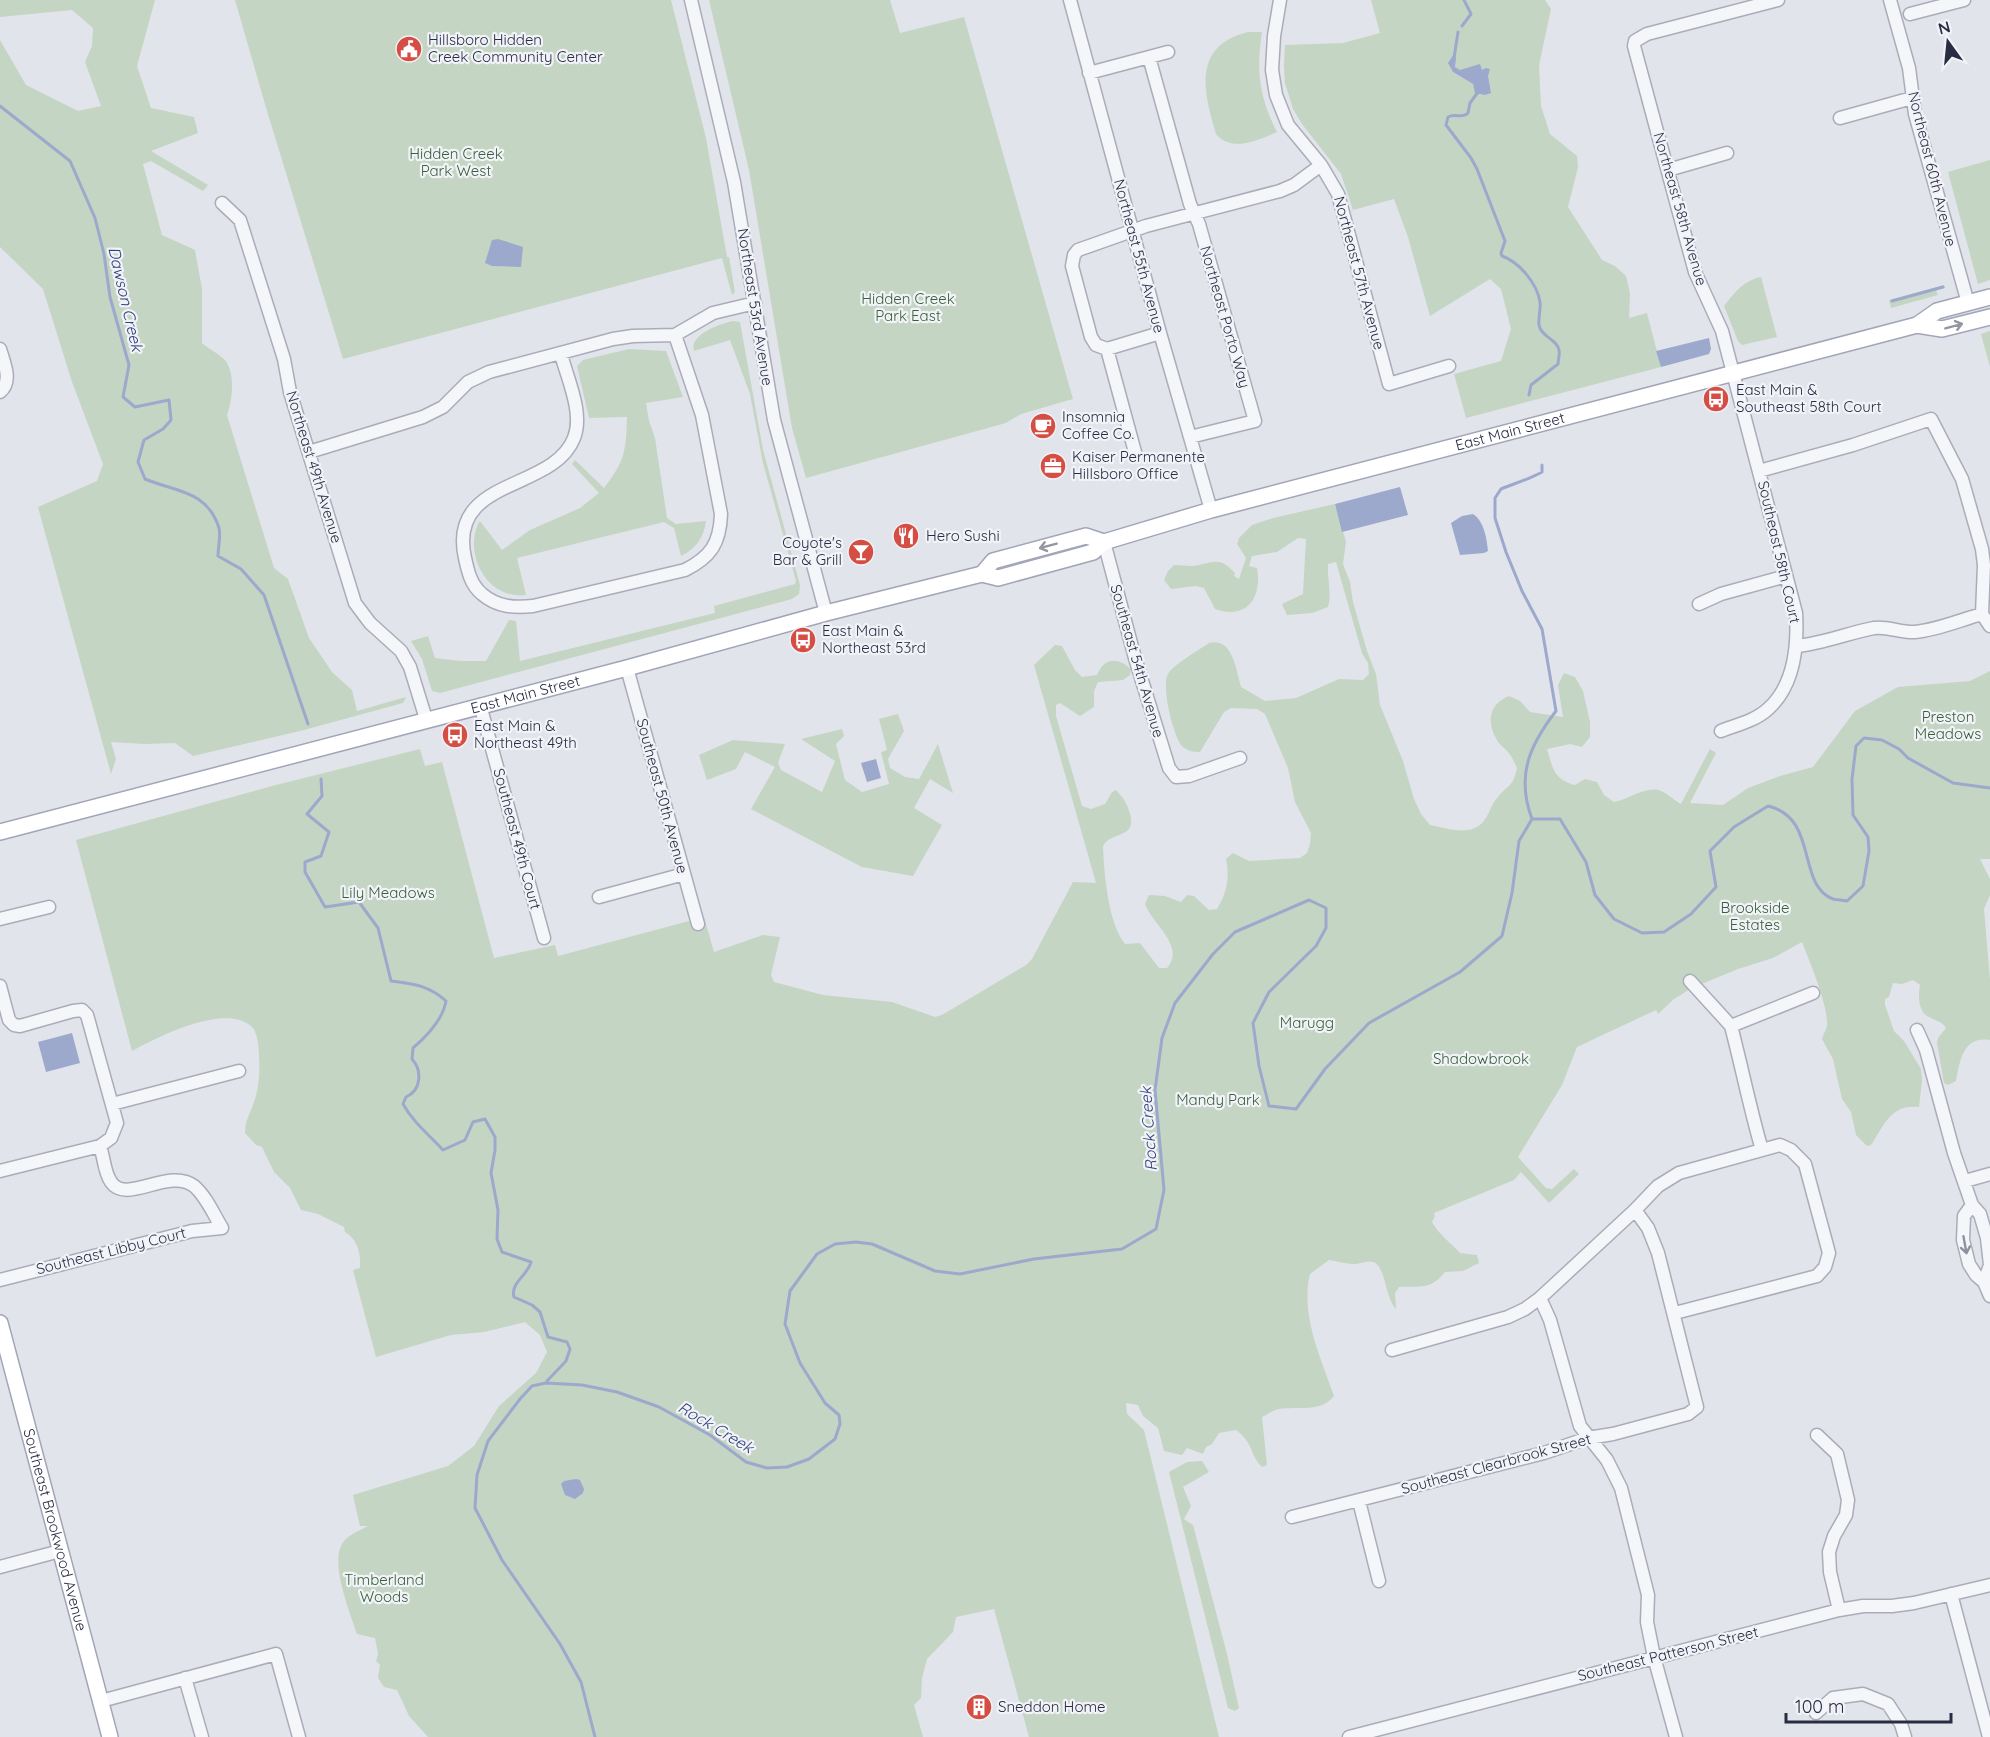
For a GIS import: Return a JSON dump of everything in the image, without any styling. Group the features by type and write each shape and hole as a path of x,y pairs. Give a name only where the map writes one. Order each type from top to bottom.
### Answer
{"main road":[{"name":"East Main Street","path":"0,832 627,668 826,613 982,574 993,561 1086,536 1104,542 1211,510 1733,375 1917,325 1937,311 1990,297"},
{"name":"East Main Street","path":"1917,325 1942,329 1990,317"},
{"name":"Southeast Brookwood Avenue","path":"0,1323 111,1737"}],"street":[{"name":"Northeast 53rd Avenue","path":"691,0 737,196 779,440 826,613"},
{"name":"Northeast 55th Avenue","path":"1070,0 1132,233 1211,510"},
{"name":"Northeast 57th Avenue","path":"1280,0 1274,36 1272,70 1276,95 1288,124 1321,165 1338,194 1389,384 1449,366"},
{"name":"Northeast 58th Avenue","path":"1733,375 1719,321 1695,272 1635,54 1635,41 1647,34 1778,0"},
{"name":"Northeast 60th Avenue","path":"1890,0 1909,68 1912,98 1968,303"},
{"path":"1910,14 1960,1"},
{"path":"1089,73 1168,52"},
{"name":"Northeast Porto Way","path":"1149,57 1255,421 1190,436"},
{"path":"1840,118 1912,98"},
{"path":"1668,170 1727,153"},
{"path":"1160,333 1107,349 1096,345 1091,337 1072,261 1078,250 1132,233 1146,226 1280,191 1294,185 1321,165"},
{"name":"Northeast 49th Avenue","path":"222,203 240,220 284,359 290,392 355,603 370,623 401,651 410,667 426,719"},
{"path":"309,452 423,417 443,407 468,382 489,372 613,339 675,335 713,313 755,303"},
{"path":"561,354 577,412 575,436 566,453 556,462 487,498 474,509 464,530 462,546 474,588 491,601 513,608 533,606 685,570 698,563 711,550 720,527 721,514 702,415 675,335"},
{"path":"0,349 8,376 2,390"},
{"path":"1107,349 1135,452"},
{"name":"Southeast 58th Court","path":"1721,731 1748,721 1767,710 1780,694 1790,673 1797,646 1797,613 1733,375"},
{"path":"1759,471 1853,445 1931,419 1962,479 1982,549 1984,565 1982,615 1990,626"},
{"name":"Southeast 54th Avenue","path":"1104,542 1161,748 1169,768 1176,777 1189,776 1240,758"},
{"path":"1699,604 1721,594 1786,576"},
{"path":"1797,646 1813,645 1875,628 1912,632 1925,630 1982,615"},
{"name":"Southeast 50th Avenue","path":"627,668 698,924"},
{"name":"Southeast 49th Court","path":"480,705 544,938"},
{"path":"599,897 684,874"},
{"path":"0,919 49,907"},
{"path":"1690,981 1731,1026 1746,1083 1748,1102 1762,1150"},
{"path":"0,986 9,1020 14,1025 20,1026 81,1010 87,1015 117,1123 111,1138 100,1146 0,1171"},
{"path":"1731,1026 1813,993"},
{"path":"1917,1030 1926,1050 1954,1153 1972,1205 1980,1214 1987,1238 1990,1265 1984,1282"},
{"path":"112,1104 239,1071"},
{"path":"1392,1350 1508,1317 1540,1298 1658,1186 1679,1173 1780,1145 1791,1150 1805,1164 1829,1253 1825,1267 1816,1275 1675,1313 1658,1253 1648,1228 1635,1210"},
{"name":"Southeast Libby Court","path":"0,1280 192,1231 222,1228 193,1185 169,1179 128,1190 119,1189 111,1183 100,1146"},
{"path":"1965,1181 1990,1174"},
{"path":"1972,1205 1964,1216 1963,1240 1969,1264 1984,1282 1990,1296"},
{"path":"1540,1298 1550,1320 1575,1410 1588,1438 1607,1460 1621,1488 1648,1595 1647,1622 1654,1657 1676,1737"},
{"name":"Southeast Clearbrook Street","path":"1292,1517 1544,1453 1588,1438 1613,1434 1688,1414 1697,1407 1675,1313"},
{"path":"1817,1435 1837,1455 1848,1500 1846,1515 1834,1536 1829,1552 1830,1572 1839,1610"},
{"path":"1359,1501 1379,1581"},
{"path":"0,1567 60,1551"},
{"name":"Southeast Patterson Street","path":"1349,1737 1839,1610 1863,1606 1892,1606 1990,1585"},
{"path":"1951,1594 1989,1737"},
{"path":"101,1701 276,1654 299,1737"},
{"path":"185,1678 202,1737"},
{"path":"1816,1713 1833,1698 1863,1694 1888,1704 1901,1724 1905,1737"}],"green space":[{"path":"0,0 155,0 137,66 151,108 194,117 198,133 151,151 208,185 203,191 151,161 143,164 162,235 195,250 202,289 202,343 225,360 231,373 231,395 227,415 274,568 288,579 309,638 332,672 352,690 357,711 406,697 403,703 304,730 193,756 175,743 111,742 116,759 111,774 38,507 97,481 103,464 72,382 43,289 0,247 0,40 26,85 78,111 101,106 85,62 92,46 93,28 72,10 0,17"},
{"name":"Hidden Creek Park West","path":"235,0 671,0 706,138 735,292 732,295 722,258 343,359"},
{"name":"Hidden Creek Park East","path":"709,0 890,0 900,33 964,17 1073,399 1021,414 1006,423 806,478 792,428 749,170"},
{"path":"1371,0 1545,0 1551,9 1539,65 1541,106 1550,134 1577,156 1578,167 1568,207 1602,260 1615,266 1626,276 1630,293 1629,318 1647,313 1661,367 1466,418 1454,374 1501,361 1511,329 1501,289 1490,279 1430,316 1408,237 1394,199 1353,210 1341,174 1302,124 1293,109 1285,83 1285,45 1343,43 1380,33","holes":["1456,59 1455,67 1460,71 1480,65 1482,71 1476,93 1473,84 1453,72"]},
{"path":"1248,32 1262,32 1259,59 1260,83 1266,107 1277,132 1245,143 1229,143 1216,134 1208,103 1206,73 1217,48 1230,39"},
{"path":"1990,160 1990,280 1978,284 1948,172"},
{"path":"1761,277 1777,337 1742,345 1738,341 1724,306 1744,284"},
{"path":"1944,285 1945,288 1936,290 1938,295 1891,308 1889,300"},
{"path":"733,321 740,322 763,450 800,585 799,594 792,599 440,693 432,691 422,659 411,641 428,636 435,658 486,661 509,620 516,621 520,661 715,613 714,606 795,584 763,463 750,394 730,340 694,351 696,340 701,335 714,327"},
{"path":"1990,331 1990,367 1981,334"},
{"path":"629,349 666,351 683,397 646,403 655,438 667,518 676,524 706,521 701,537 691,550 681,556 674,528 664,522 517,558 526,595 512,595 500,591 482,573 477,562 474,536 478,524 480,521 502,550 530,530 580,508 599,493 572,464 575,460 604,488 623,455 627,417 589,418 577,366 583,360"},
{"path":"1335,504 1346,542 1343,564 1350,582 1353,602 1367,651 1376,674 1380,705 1403,761 1414,799 1421,814 1430,825 1465,830 1478,827 1483,822 1495,801 1512,783 1517,768 1510,755 1499,743 1491,727 1491,714 1502,699 1509,696 1520,701 1530,712 1563,717 1558,685 1564,673 1575,677 1583,691 1590,722 1590,737 1582,747 1570,744 1547,749 1555,772 1562,780 1575,785 1585,779 1597,782 1604,795 1614,802 1644,791 1656,790 1664,792 1681,804 1710,749 1716,753 1690,803 1723,805 1748,788 1813,767 1855,711 1898,687 1970,681 1990,671 1990,859 1980,859 1990,879 1990,895 1984,909 1990,980 1990,1040 1973,1042 1968,1046 1961,1059 1956,1081 1948,1085 1944,1083 1937,1043 1946,1028 1941,1022 1925,1015 1919,999 1920,985 1913,980 1902,984 1893,983 1889,997 1885,999 1885,1005 1894,1031 1904,1041 1921,1069 1919,1107 1909,1107 1895,1112 1871,1145 1867,1146 1856,1135 1851,1112 1842,1099 1833,1059 1822,1039 1827,1026 1825,1007 1802,942 1773,958 1738,969 1692,988 1674,999 1658,1014 1656,1010 1577,1047 1562,1085 1518,1157 1546,1188 1552,1189 1574,1169 1579,1174 1549,1203 1521,1172 1514,1180 1434,1213 1432,1222 1441,1235 1460,1253 1477,1255 1479,1263 1463,1271 1445,1272 1430,1284 1419,1287 1399,1287 1395,1293 1396,1309 1392,1304 1381,1269 1373,1262 1351,1264 1329,1260 1310,1274 1308,1305 1310,1321 1318,1352 1334,1396 1323,1405 1279,1409 1262,1417 1267,1465 1262,1467 1246,1439 1236,1430 1219,1433 1212,1444 1206,1447 1203,1454 1187,1448 1182,1455 1164,1451 1158,1428 1143,1416 1138,1405 1126,1403 1127,1414 1144,1430 1219,1737 1029,1737 994,1609 956,1617 953,1632 927,1659 922,1678 921,1698 914,1705 923,1737 428,1737 409,1716 397,1690 384,1687 378,1678 380,1665 376,1661 378,1654 375,1638 357,1634 346,1601 338,1563 339,1553 347,1538 368,1526 360,1526 353,1495 448,1466 474,1446 499,1406 536,1373 547,1352 540,1335 525,1322 484,1332 451,1335 376,1357 353,1270 360,1268 356,1243 345,1232 344,1227 318,1214 301,1210 290,1188 274,1172 262,1147 256,1145 245,1133 259,1078 258,1046 254,1030 240,1020 226,1018 209,1020 174,1031 132,1051 76,840 272,786 420,749 425,766 442,762 494,958 555,945 558,956 704,917 714,952 763,935 780,937 771,975 774,982 823,995 892,1002 935,1017 1026,965 1032,959 1073,882 1096,883 1034,665 1055,645 1062,646 1075,670 1082,677 1097,675 1103,665 1112,661 1121,662 1131,669 1130,675 1123,680 1098,682 1094,691 1094,707 1080,716 1060,703 1056,705 1056,716 1082,806 1091,809 1105,804 1112,792 1116,790 1125,801 1129,811 1130,827 1103,846 1108,897 1119,935 1125,944 1140,943 1159,968 1167,968 1172,960 1173,952 1166,935 1145,904 1149,895 1165,896 1181,902 1187,895 1194,896 1209,910 1217,909 1227,885 1226,859 1233,853 1249,861 1300,858 1307,853 1311,833 1295,802 1288,768 1265,714 1257,709 1231,708 1224,712 1200,752 1188,750 1179,741 1172,722 1166,689 1168,674 1209,643 1217,642 1223,645 1232,656 1241,687 1265,701 1296,698 1339,679 1363,680 1369,674 1368,663 1362,653 1336,562 1328,564 1330,596 1328,607 1312,613 1287,615 1282,604 1303,594 1306,539 1298,538 1277,552 1252,556 1249,566 1257,568 1257,589 1250,604 1244,609 1226,612 1215,609 1204,588 1196,586 1171,589 1164,580 1174,565 1193,566 1214,562 1226,565 1239,579 1246,558 1237,544 1239,538 1252,525"},
{"path":"898,714 904,731 888,759 890,768 905,777 919,779 938,744 953,793 930,779 914,808 942,825 913,876 862,867 751,809 775,767 745,752 736,769 707,780 699,755 733,740 785,744 778,763 781,770 822,792 835,761 801,739 842,729 844,736 836,744 845,780 862,792 889,784 881,752 887,750 879,719"},
{"path":"1202,1461 1209,1472 1183,1487 1191,1506 1184,1519 1193,1525 1227,1654 1239,1708 1235,1711 1228,1708 1169,1472 1187,1462"}],"water":[{"path":"1454,54 1455,67 1460,70 1480,64 1482,70 1490,69 1488,76 1491,93 1485,95 1475,93 1473,84 1453,72 1448,63"},
{"path":"498,239 523,247 521,267 492,266 485,263 492,240"},
{"path":"1709,338 1711,349 1709,354 1661,367 1656,351"},
{"path":"1400,487 1408,515 1342,532 1335,504"},
{"path":"1473,514 1482,526 1488,551 1460,555 1451,523 1462,516"},
{"path":"876,759 881,778 867,782 861,763"},
{"path":"72,1033 80,1063 46,1072 38,1042"},
{"path":"580,1480 584,1489 583,1493 575,1499 565,1495 561,1484 564,1481"}],"waterway":[{"path":"1462,26 1471,14 1464,0"},
{"path":"1454,58 1458,32"},
{"path":"1478,92 1470,103 1468,113 1463,116 1448,117 1446,125 1477,169 1505,241 1502,256 1521,268 1531,281 1540,302 1540,329 1558,346 1559,350 1558,364 1531,385 1529,395"},
{"name":"Dawson Creek","path":"0,106 70,161 95,218 104,254 110,297 129,365 123,397 135,407 169,400 171,420 163,429 144,440 138,462 145,479 189,494 207,506 214,516 220,531 218,556 241,569 264,595 308,724"},
{"path":"1892,301 1943,287"},
{"path":"1532,819 1527,803 1525,775 1532,749 1556,711 1542,629 1522,591 1506,552 1495,518 1495,498 1501,489 1542,472 1542,465"},
{"name":"Rock Creek","path":"1532,819 1560,819 1586,862 1595,895 1614,919 1642,933 1664,932 1691,914 1716,887 1710,851 1734,827 1768,806 1784,813 1794,824 1801,837 1814,880 1822,891 1833,899 1847,901 1863,886 1869,851 1868,837 1853,815 1852,779 1856,746 1864,738 1882,740 1899,749 1908,758 1953,783 1990,788"},
{"name":"Dawson Creek","path":"321,779 322,796 307,814 329,832 321,856 305,862 305,872 325,907 359,902 378,928 391,981 426,988 446,1001 438,1021 413,1048 412,1059 418,1069 419,1080 415,1090 406,1097 403,1104 416,1123 443,1150 465,1140 473,1122 485,1119 495,1137 491,1173 498,1210 497,1239 502,1252 531,1262 515,1287 514,1297 532,1305 540,1312 548,1337 567,1342 570,1349 566,1361 547,1381"},
{"name":"Rock Creek","path":"595,1737 581,1682 560,1644 502,1560 475,1508 477,1475 488,1441 532,1386 546,1383 582,1385 617,1392 659,1407 710,1435 746,1462 767,1468 787,1467 809,1459 835,1439 840,1424 839,1415 825,1403 800,1363 785,1324 790,1291 817,1254 835,1244 856,1242 872,1244 935,1271 960,1274 1034,1259 1122,1249 1156,1229 1164,1190 1155,1090 1162,1038 1175,1003 1213,954 1235,932 1309,900 1326,908 1326,928 1316,946 1269,992 1253,1023 1259,1066 1269,1106 1296,1109 1325,1069 1369,1023 1460,972 1502,936 1512,893 1519,841 1532,819"}],"place":[{"name":"Hillsboro Hidden Creek Community Center","path":"409,49"},
{"name":"East Main & Southeast 58th Court","path":"1716,399"},
{"name":"Insomnia Coffee Co.","path":"1043,426"},
{"name":"Kaiser Permanente Hillsboro Office","path":"1053,466"},
{"name":"Hero Sushi","path":"906,536"},
{"name":"Coyote's Bar & Grill","path":"861,552"},
{"name":"East Main & Northeast 53rd","path":"803,640"},
{"name":"East Main & Northeast 49th","path":"455,735"},
{"name":"Sneddon Home","path":"979,1707"}],"park label":[{"name":"Preston Meadows","path":"1948,726"},
{"name":"Lily Meadows","path":"388,893"},
{"name":"Brookside Estates","path":"1755,916"},
{"name":"Marugg","path":"1307,1023"},
{"name":"Shadowbrook","path":"1481,1059"},
{"name":"Mandy Park","path":"1218,1100"},
{"name":"Timberland Woods","path":"384,1588"}]}
